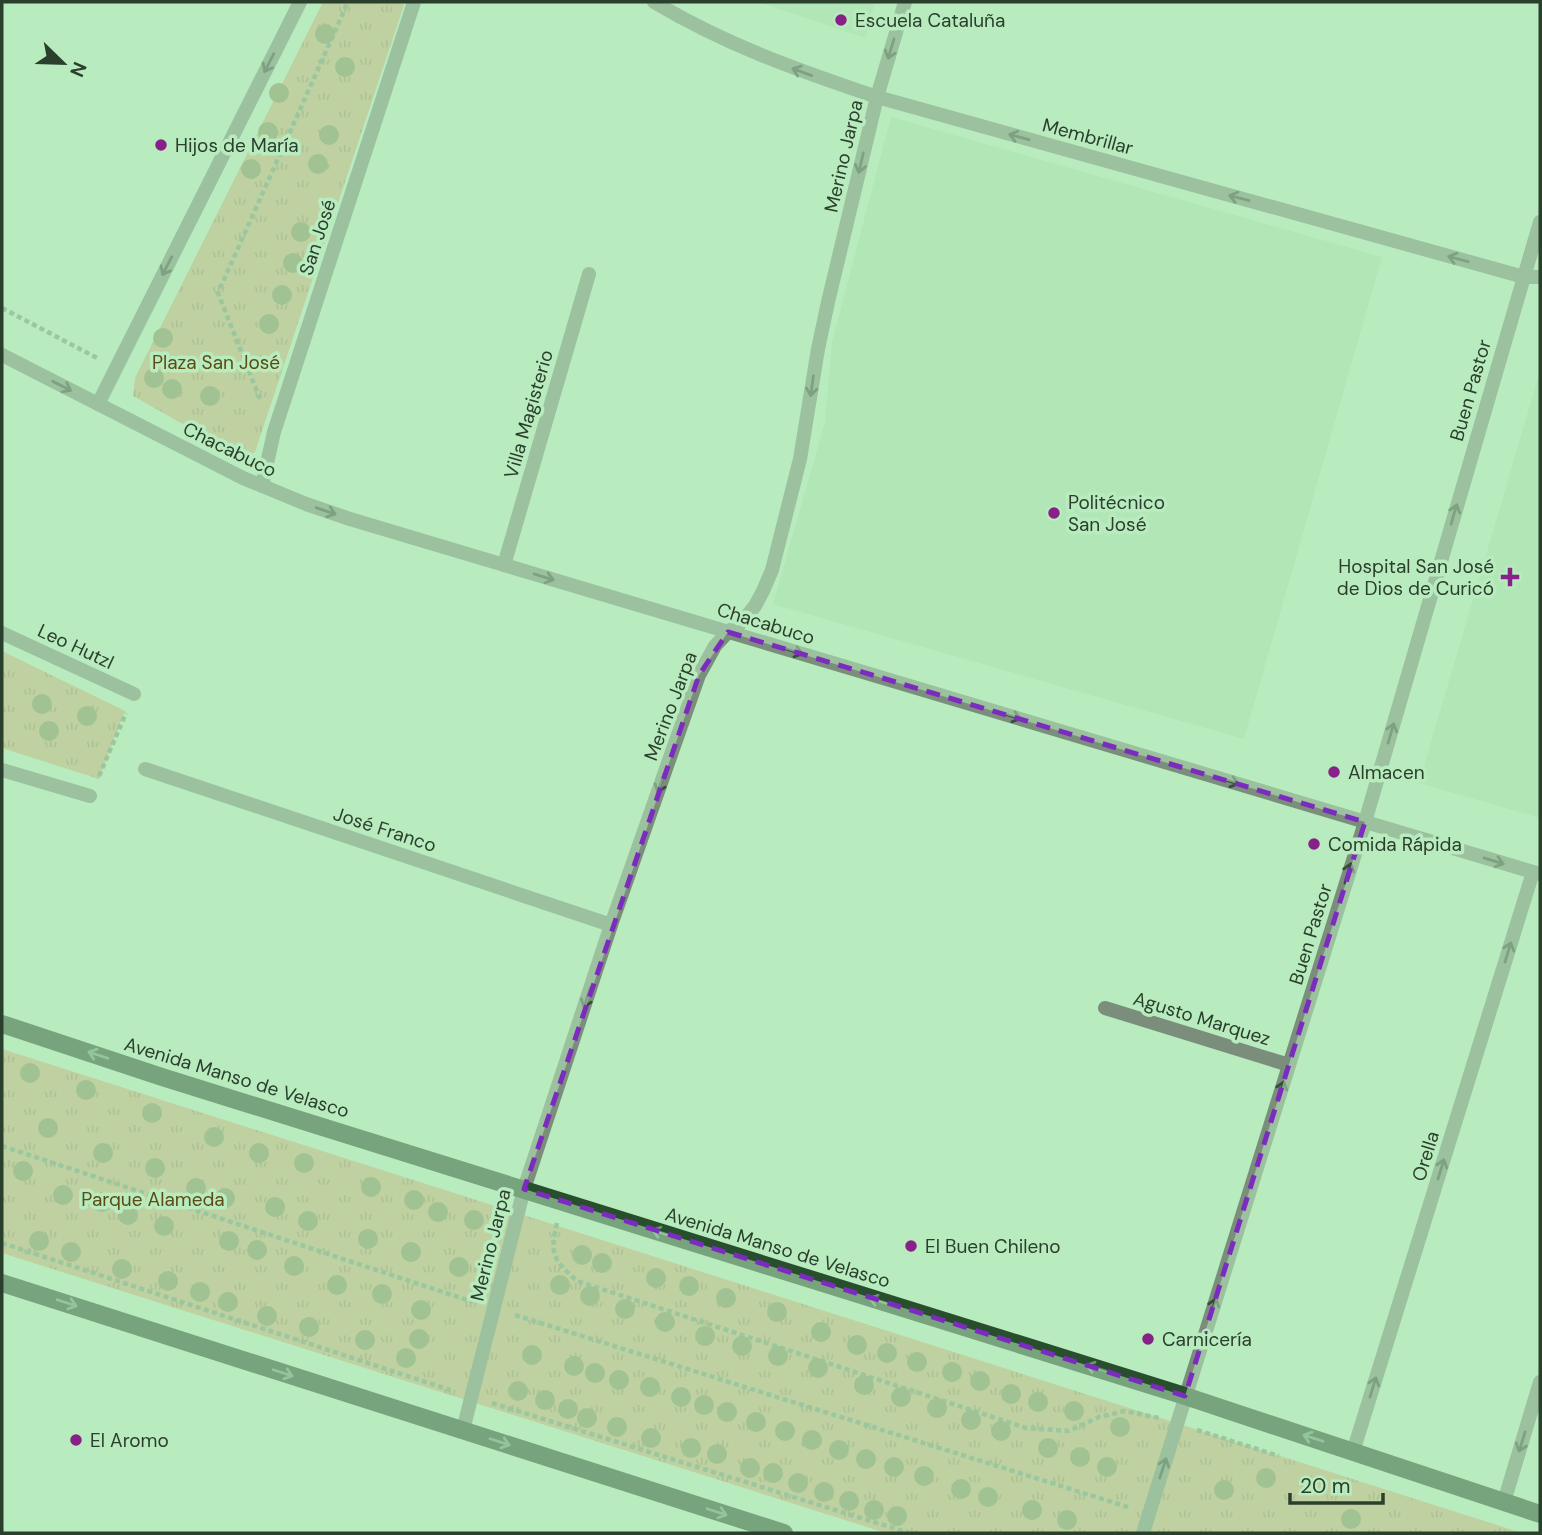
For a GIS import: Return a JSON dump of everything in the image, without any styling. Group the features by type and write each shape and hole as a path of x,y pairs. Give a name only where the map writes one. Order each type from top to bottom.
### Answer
{"main road":[{"name":"Avenida Manso de Velasco","path":"2,1024 162,1077 1185,1396 1540,1514"},
{"path":"2,1283 784,1533"}],"street":[{"path":"98,404 300,2"},
{"name":"San José","path":"262,486 274,432 414,2"},
{"name":"Membrillar","path":"654,2 702,29 754,53 877,97 1524,277 1540,277"},
{"name":"Merino Jarpa","path":"463,1430 524,1189 611,925 699,675 715,646 742,622 755,606 772,570 798,469 818,349 877,97 905,2"},
{"name":"Buen Pastor","path":"1143,1533 1364,822 1540,222"},
{"name":"Villa Magisterio","path":"504,565 589,274"},
{"name":"Chacabuco","path":"2,355 243,478 350,519 1537,873"},
{"name":"Leo Hutzl","path":"2,633 134,694"},
{"name":"José Franco","path":"145,769 611,925"},
{"path":"2,770 90,796"},
{"name":"Orella","path":"1353,1452 1537,873"},
{"name":"Agusto Marquez","path":"1105,1008 1289,1065"},
{"path":"1504,1502 1540,1382"}],"path":[{"path":"274,432 218,293 348,2"},
{"path":"2,308 116,367"},
{"path":"90,796 134,694"},
{"path":"2,1146 494,1308 1149,1514"},
{"path":"562,1202 552,1241 558,1263 577,1281 1026,1428 1069,1432 1099,1418 1125,1411 1153,1416 1284,1457"}],"highlighted area":[{"path":"728,632 1365,822 1185,1396 524,1189 699,675"}],"shaded area":[{"name":"Escuela Cataluña","path":"759,2 875,2 865,38"},
{"name":"Politécnico San José","path":"891,117 1382,257 1244,739 773,604 825,422 832,342"},
{"name":"Hospital San José de Dios de Curicó","path":"1540,371 1540,818 1419,783"}],"green space":[{"name":"Plaza San José","path":"323,2 405,2 255,452 245,459 133,396 135,378"},
{"path":"2,651 125,711 99,779 2,748"},
{"name":"Parque Alameda","path":"2,1049 1522,1533 886,1533 2,1253"}],"place":[{"name":"Escuela Cataluña","path":"841,20"},
{"name":"Hijos de María","path":"161,145"},
{"name":"Politécnico San José","path":"1054,513"},
{"name":"Hospital San José de Dios de Curicó","path":"1510,577"},
{"name":"Almacen","path":"1334,772"},
{"name":"Comida Rápida","path":"1314,844"},
{"name":"El Buen Chileno","path":"911,1246"},
{"name":"Carnicería","path":"1148,1339"},
{"name":"El Aromo","path":"76,1440"}]}
